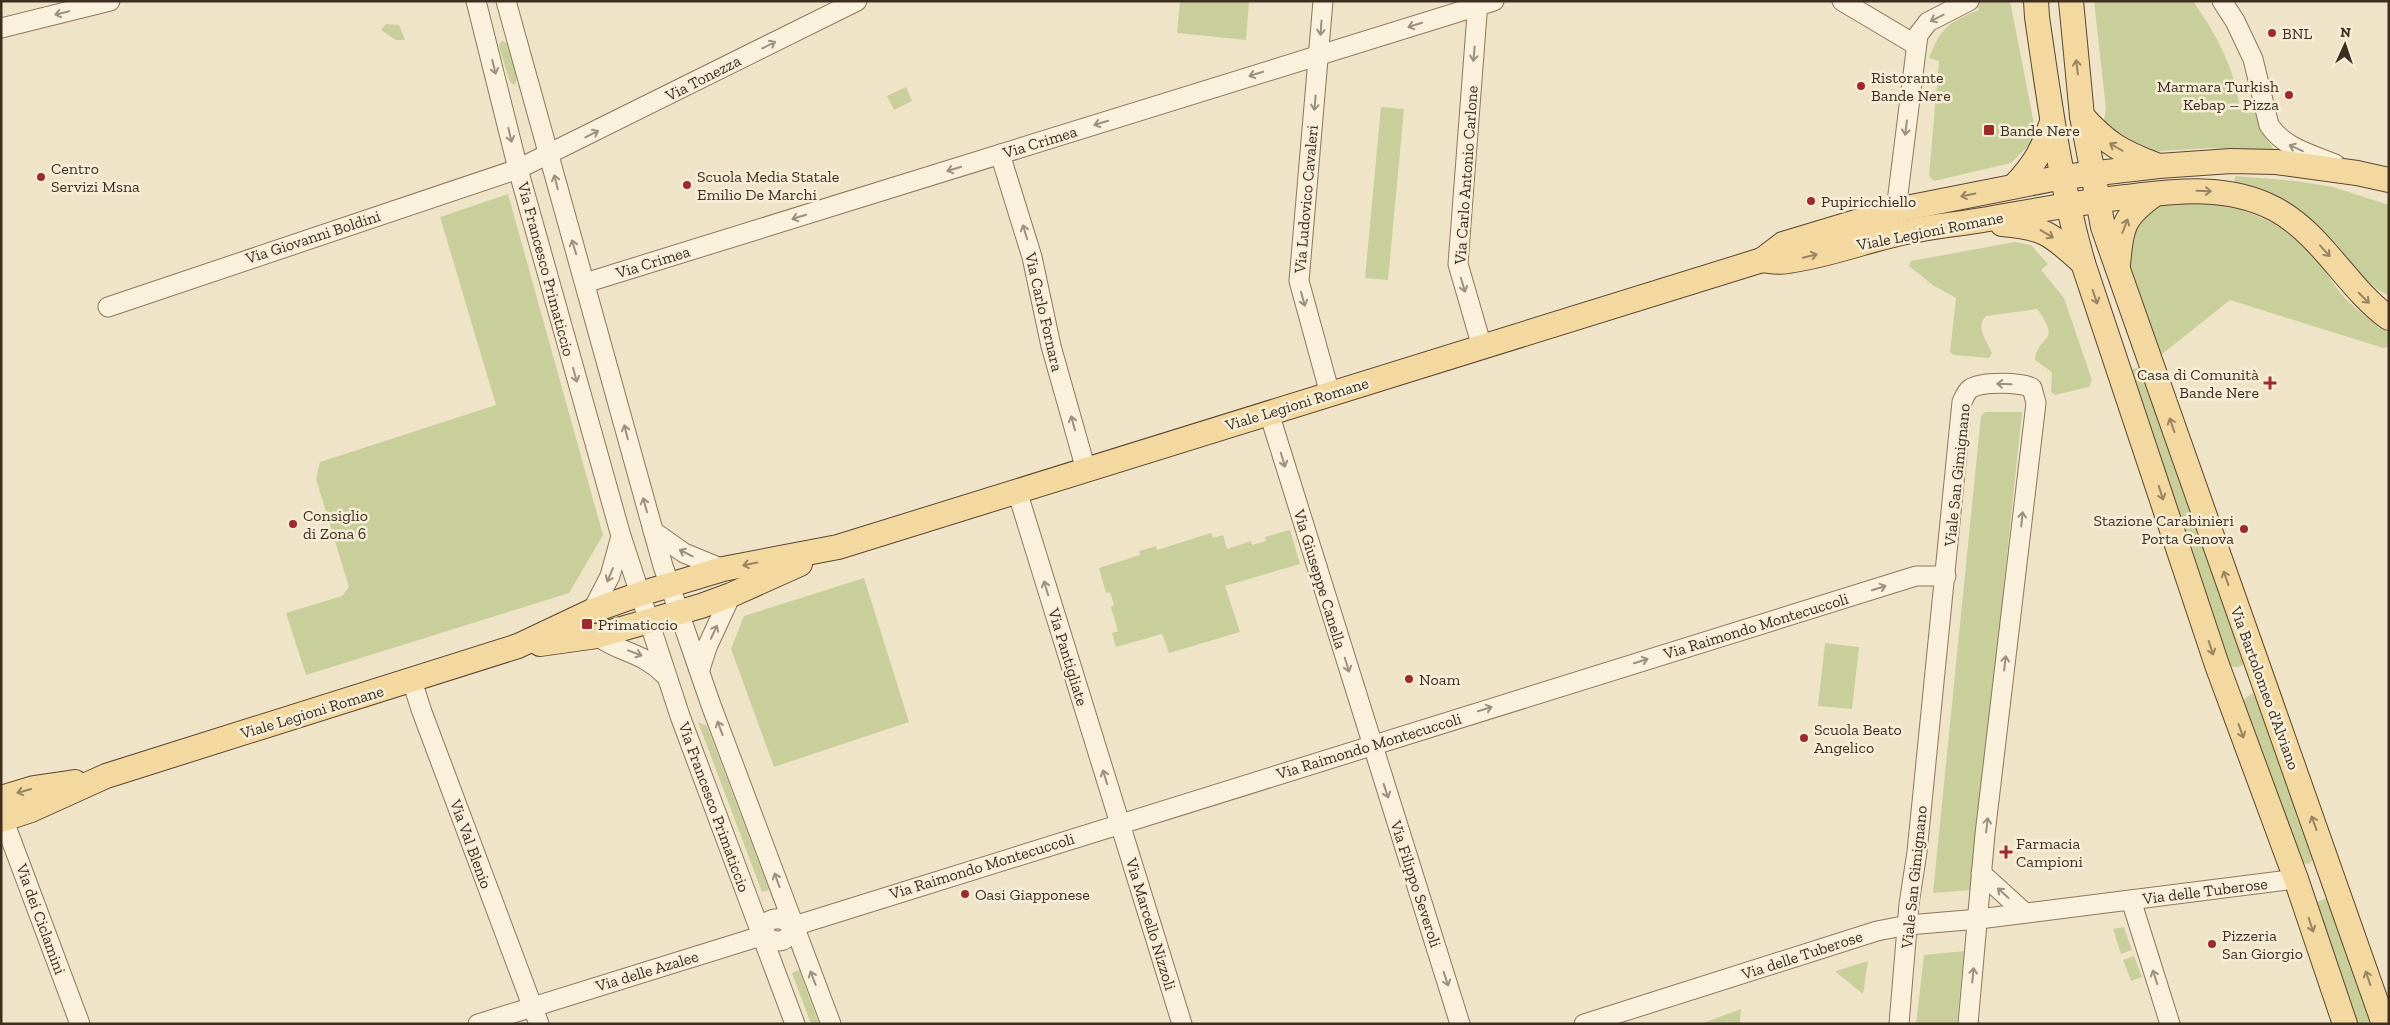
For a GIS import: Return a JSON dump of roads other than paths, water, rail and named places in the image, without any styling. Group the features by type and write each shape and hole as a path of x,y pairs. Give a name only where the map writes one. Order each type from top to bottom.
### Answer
{"main road":[{"path":"2071,1 2082,116 2096,200 2117,271 2147,352 2131,364 2118,364"},
{"path":"2034,7 2068,204 2083,263 2224,685 2296,879 2345,1024"},
{"path":"2082,116 2106,141 2130,155 2159,166"},
{"path":"2015,185 2037,160 2053,120"},
{"name":"Viale Legioni Romane","path":"2,813 31,810 106,776 518,646 592,611 640,594 723,569 832,549 1762,260 1783,244 1896,210 2063,177 2205,162 2276,162 2357,173 2389,180"},
{"name":"Viale Legioni Romane","path":"1762,260 1788,262 1907,232 1965,224 2068,204 2156,194 2197,191 2217,192 2256,200 2275,209 2304,230 2326,250 2362,296 2389,318"},
{"path":"2117,271 2124,224 2137,207 2156,194"},
{"path":"1965,224 2021,225 2040,229 2050,234 2083,263"},
{"path":"2106,332 2118,319 2136,322"},
{"name":"Via Bartolomeo d'Alviano","path":"2147,352 2331,868 2384,1024"},
{"name":"Viale Legioni Romane","path":"518,646 597,636 648,622 731,596 832,549"},
{"path":"2224,685 2260,673"},
{"path":"2296,879 2331,868"}],"street":[{"path":"1,28 110,1"},
{"name":"Via Tonezza","path":"518,168 857,1"},
{"name":"Via Ludovico Cavaleri","path":"1323,1 1299,281 1330,394"},
{"path":"1842,1 1916,45"},
{"path":"1896,210 1916,45 1922,28 1928,22 1969,1"},
{"name":"Via Crimea","path":"585,283 1484,3"},
{"name":"Via Carlo Antonio Carlone","path":"1482,346 1458,264 1484,3"},
{"path":"2227,3 2253,59 2269,125 2275,134 2290,146 2357,173"},
{"path":"478,8 487,19 500,20 507,5"},
{"name":"Via Francesco Primaticcio","path":"507,5 638,479 671,585"},
{"name":"Via Francesco Primaticcio","path":"478,8 518,168 621,536 640,594"},
{"path":"488,44 496,34 501,33 517,40"},
{"name":"Via Carlo Fornara","path":"1000,154 1032,257 1051,346 1086,470"},
{"name":"Via Giovanni Boldini","path":"108,307 518,168"},
{"path":"534,220 540,209 548,206 555,206 563,211"},
{"name":"Viale San Gimignano","path":"1899,1024 1946,576 1962,402 1970,389 1995,384 2026,385 2032,388 2036,396 1982,873 1968,1024"},
{"name":"Via Giuseppe Canella","path":"1269,413 1372,744"},
{"path":"606,482 618,489 627,490 634,486 638,479"},
{"name":"Via Pantigliate","path":"1017,491 1120,823"},
{"path":"653,532 684,553 723,569"},
{"path":"592,611 610,576 621,536"},
{"name":"Via Raimondo Montecuccoli","path":"794,926 1372,744 1916,576 1946,576"},
{"path":"671,585 700,669"},
{"path":"640,594 648,622"},
{"path":"700,669 707,647 731,596"},
{"name":"Via Francesco Primaticcio","path":"648,622 795,1024"},
{"name":"Via Francesco Primaticcio","path":"597,636 607,643 643,656 668,678"},
{"name":"Via Francesco Primaticcio","path":"700,669 831,1024"},
{"name":"Via Val Blenio","path":"412,681 535,1015"},
{"name":"Via Filippo Severoli","path":"1372,744 1460,1024"},
{"name":"Via dei Ciclamini","path":"2,813 80,1024"},
{"name":"Via Marcello Nizzoli","path":"1120,823 1182,1024"},
{"path":"1982,873 2025,912"},
{"name":"Via delle Tuberose","path":"1584,1024 1631,1017 1869,933 1908,925 2296,879"},
{"path":"2131,900 2170,1024"},
{"path":"762,936 776,942 782,941 789,936 794,926"},
{"name":"Via delle Azalee","path":"478,1024 535,1015 762,936"}],"place":[{"name":"BNL","path":"2272,33"},
{"name":"Ristorante Bande Nere","path":"1861,86"},
{"name":"Marmara Turkish Kebap – Pizza","path":"2289,95"},
{"name":"Bande Nere","path":"1989,130"},
{"name":"Centro Servizi Msna","path":"41,177"},
{"name":"Scuola Media Statale Emilio De Marchi","path":"687,185"},
{"name":"Pupiricchiello","path":"1811,201"},
{"name":"Casa di Comunità Bande Nere","path":"2270,383"},
{"name":"Consiglio di Zona 6","path":"293,524"},
{"name":"Stazione Carabinieri Porta Genova","path":"2244,529"},
{"name":"Primaticcio","path":"587,624"},
{"name":"Noam","path":"1409,679"},
{"name":"Scuola Beato Angelico","path":"1804,738"},
{"name":"Farmacia Campioni","path":"2006,852"},
{"name":"Oasi Giapponese","path":"965,894"},
{"name":"Pizzeria San Giorgio","path":"2212,944"}]}
